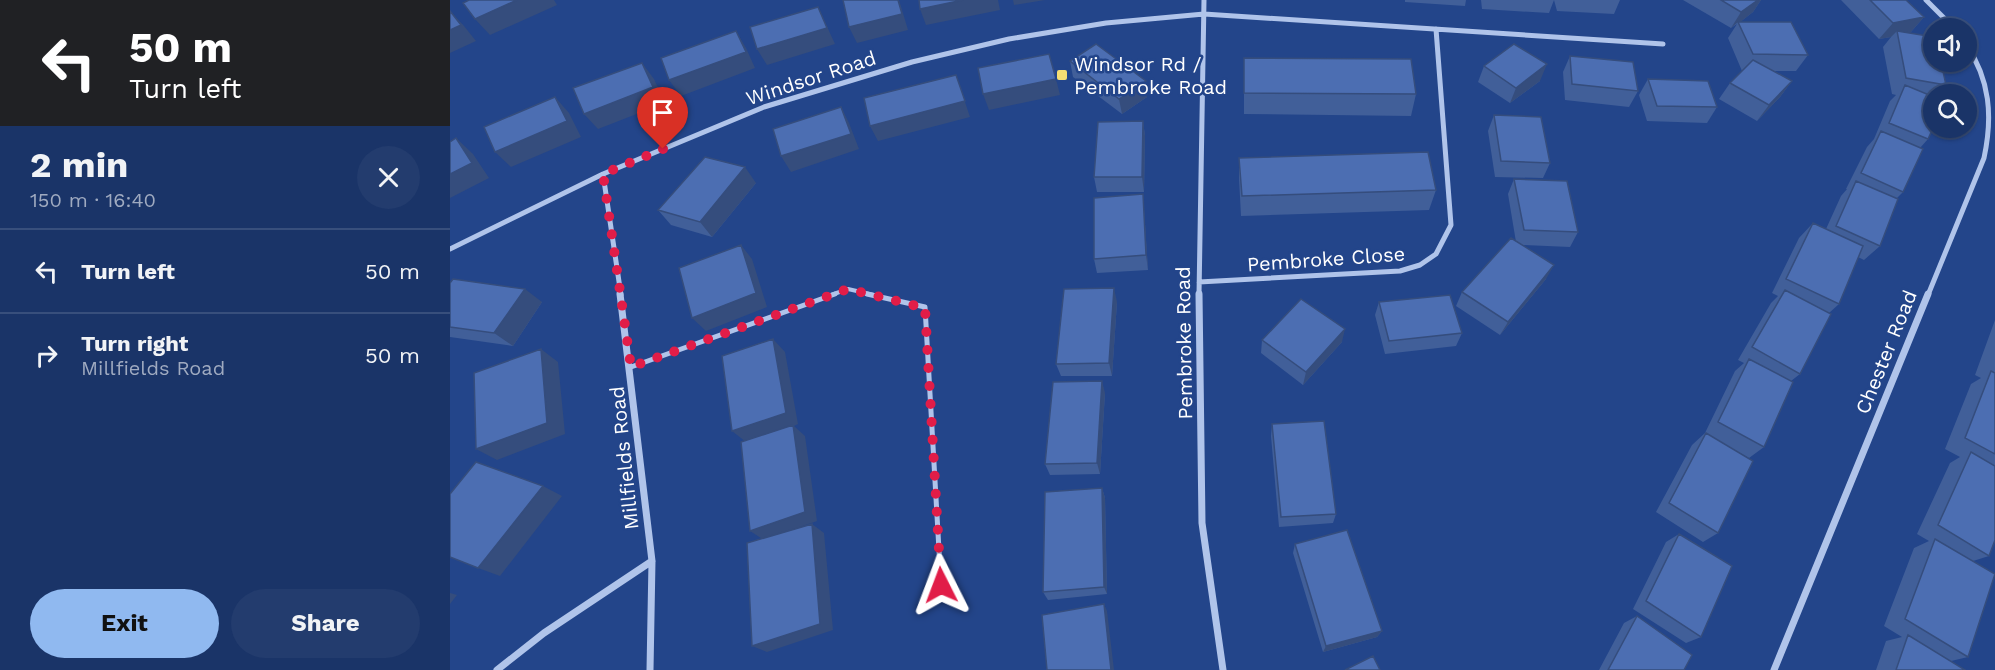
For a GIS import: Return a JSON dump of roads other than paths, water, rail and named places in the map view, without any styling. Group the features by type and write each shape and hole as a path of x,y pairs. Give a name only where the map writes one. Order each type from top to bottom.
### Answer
{"street":[{"name":"Pembroke Road","path":"1204,0 1199,282 1202,523 1223,670"},
{"path":"1926,0 1944,18"},
{"path":"1204,14 1663,44"},
{"name":"Windsor Road","path":"450,249 603,174 764,107 912,62 1009,39 1106,23 1204,14"},
{"name":"Pembroke Close","path":"1199,282 1389,273 1409,270 1426,263 1439,252 1448,240 1451,225 1436,29"},
{"name":"Chester Road","path":"1774,670 1984,158 1989,139 1989,99 1977,58"},
{"name":"Millfields Road","path":"603,174 631,367 652,561 650,670"},
{"path":"497,670 544,633 652,561"}],"lane":[{"path":"631,367 848,289 925,308 941,585"}],"place":[{"name":"Windsor Rd / Pembroke Road","path":"1062,75"}]}
